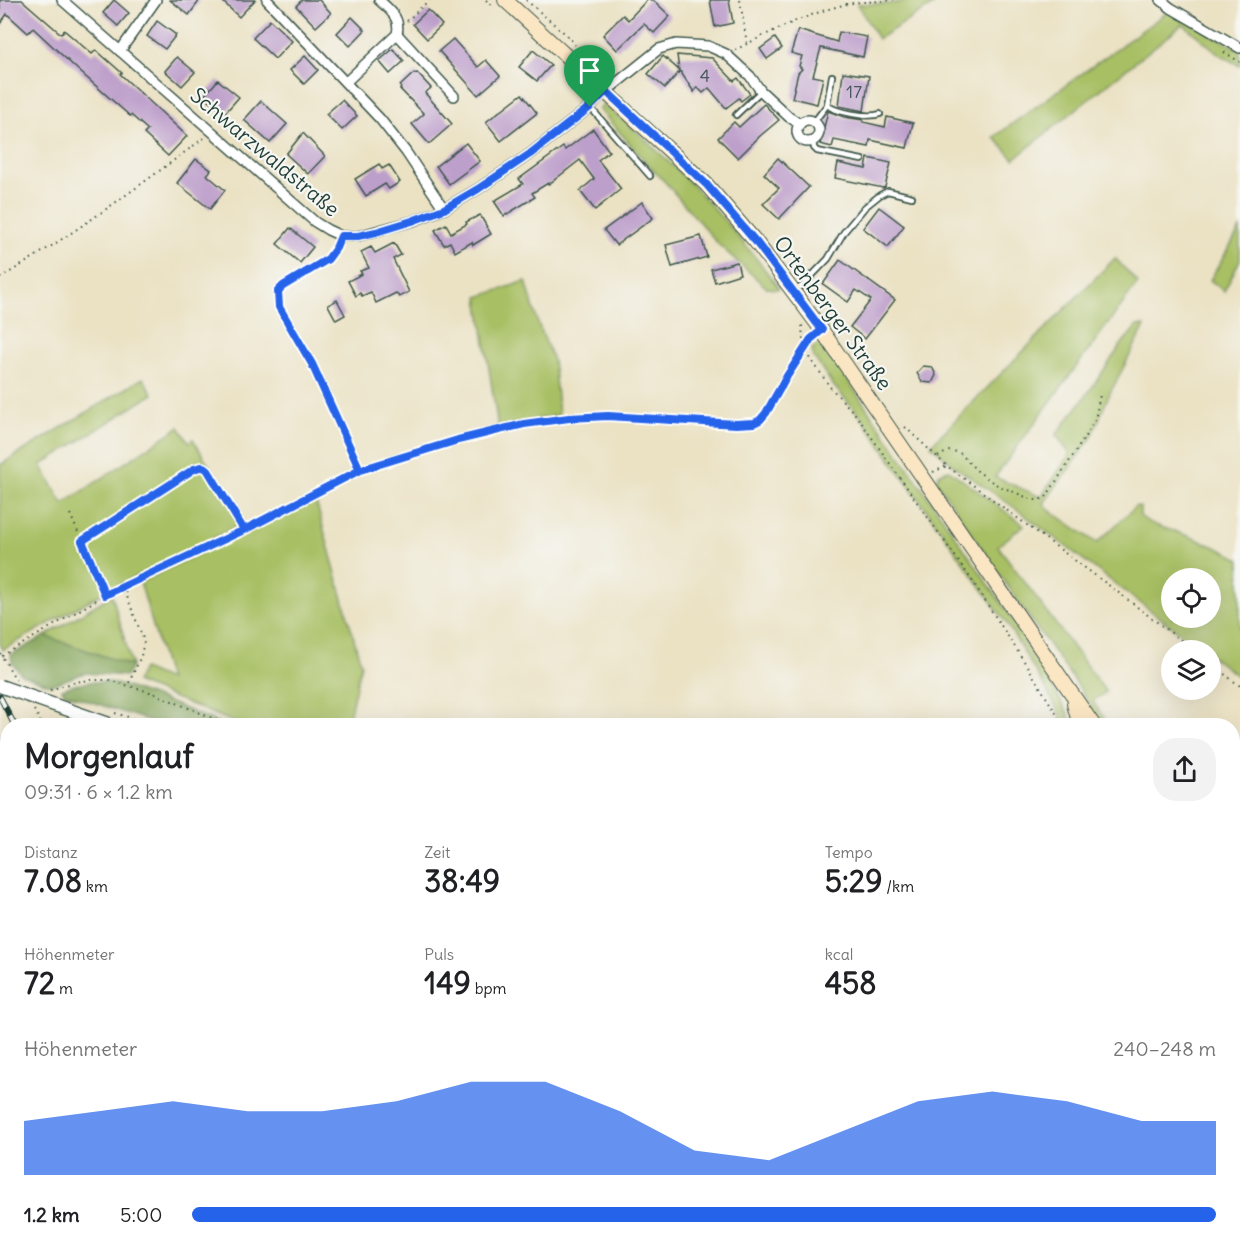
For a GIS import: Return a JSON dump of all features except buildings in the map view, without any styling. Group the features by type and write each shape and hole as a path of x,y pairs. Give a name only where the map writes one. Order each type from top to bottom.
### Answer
{"main road":[{"name":"Ortenberger Straße","path":"499,3 606,91 706,184 756,242 822,330 1088,718"},
{"name":"Ortenberger Straße","path":"1072,696 1078,718"}],"street":[{"name":"Schwarzwaldstraße","path":"62,0 315,222 341,236 358,236 376,232 444,209 530,154 659,49 676,44 708,46 726,54"},
{"path":"120,51 156,0"},
{"path":"267,0 380,119 406,152 444,209"},
{"path":"379,0 396,16 398,32 454,96"},
{"path":"1161,0 1240,48"},
{"path":"346,82 398,32"},
{"path":"726,54 750,76 761,91 800,124"},
{"path":"807,120 814,122 818,126 818,137 813,141 801,140 797,129 800,124 807,120"},
{"path":"0,686 102,718"}],"lane":[{"path":"814,122 827,105 832,76"},
{"path":"736,115 761,91"},
{"path":"827,105 833,109 867,116 880,114"},
{"path":"590,107 650,176"},
{"path":"813,141 817,151 862,160"},
{"path":"794,291 828,260 844,232 872,201 888,191 912,197"}],"path":[{"path":"398,32 429,0"},
{"path":"486,0 499,3"},
{"path":"740,0 747,44"},
{"path":"726,54 769,33 820,13 849,4 894,0"},
{"path":"0,278 44,252 99,214 211,132"},
{"path":"341,236 328,259 283,286 278,291 277,297 279,307 312,364 360,470"},
{"path":"802,319 803,342 811,359 830,387 856,415 971,579 1058,718"},
{"path":"1,654 138,578 244,530 360,470 458,440 524,424 547,421 608,416 736,424 754,423 766,413 811,339 822,330"},
{"path":"1100,395 1095,420 1046,497 1039,500 1033,500 995,484 976,470 958,452 948,451 938,457 1181,640"},
{"path":"82,541 194,469 203,467 207,469 244,530"},
{"path":"70,514 105,595"},
{"path":"123,586 144,641 141,656 128,685"},
{"path":"1221,671 1240,686"},
{"path":"49,691 90,680 109,680 153,693 212,718"}],"green space":[{"path":"912,0 941,0 878,39 857,4 888,4"},
{"path":"1169,11 1240,50 1240,66 1219,54 1183,24 1014,159 994,137"},
{"path":"603,104 644,138 701,195 779,288 767,288 719,245 599,109"},
{"path":"1240,229 1240,260 1224,291 1210,280"},
{"path":"1115,258 1138,283 995,477 1041,497 1070,454 1056,435 1121,345 1137,326 1145,326 1108,397 1092,437 1044,503 1048,509 1097,543 1136,506 1140,507 1140,516 1152,524 1183,534 1240,559 1240,678 1221,664 1221,640 1189,640 1174,628 1221,628 1221,568 1161,568 1161,618 1015,508 954,466 931,445"},
{"path":"526,281 538,323 553,360 559,415 498,427 478,297"},
{"path":"820,343 824,346 1007,611 1070,718 1062,718 1007,624 860,416 833,385 813,356 812,349"},
{"path":"143,378 153,394 41,465 63,504 179,427 189,442 193,439 244,523 97,596 3,650 0,644 0,465"},
{"path":"949,470 1024,525 998,546 1106,692 1093,701 1104,718 1097,718 1081,690 937,482 940,473"},
{"path":"315,498 361,664 349,718 224,718 136,682 143,669 169,680 140,582"},
{"path":"112,595 132,666 45,636"},
{"path":"45,636 132,666 127,676 85,673 51,685 22,675 12,663 11,655"},
{"path":"109,682 161,699 207,718 141,718 64,693 62,689 73,685"}],"railway":[{"path":"0,697 11,718"}],"route":[{"path":"590,107 530,154 444,209 376,232 358,236 341,236 328,259 278,291 279,307 312,364 360,470 244,530 105,595 82,541 199,467 207,469 244,530 313,495 360,470 458,440 524,424 608,416 736,424 754,423 760,420 811,339 822,330 756,242 706,184 606,91 590,107"}]}
